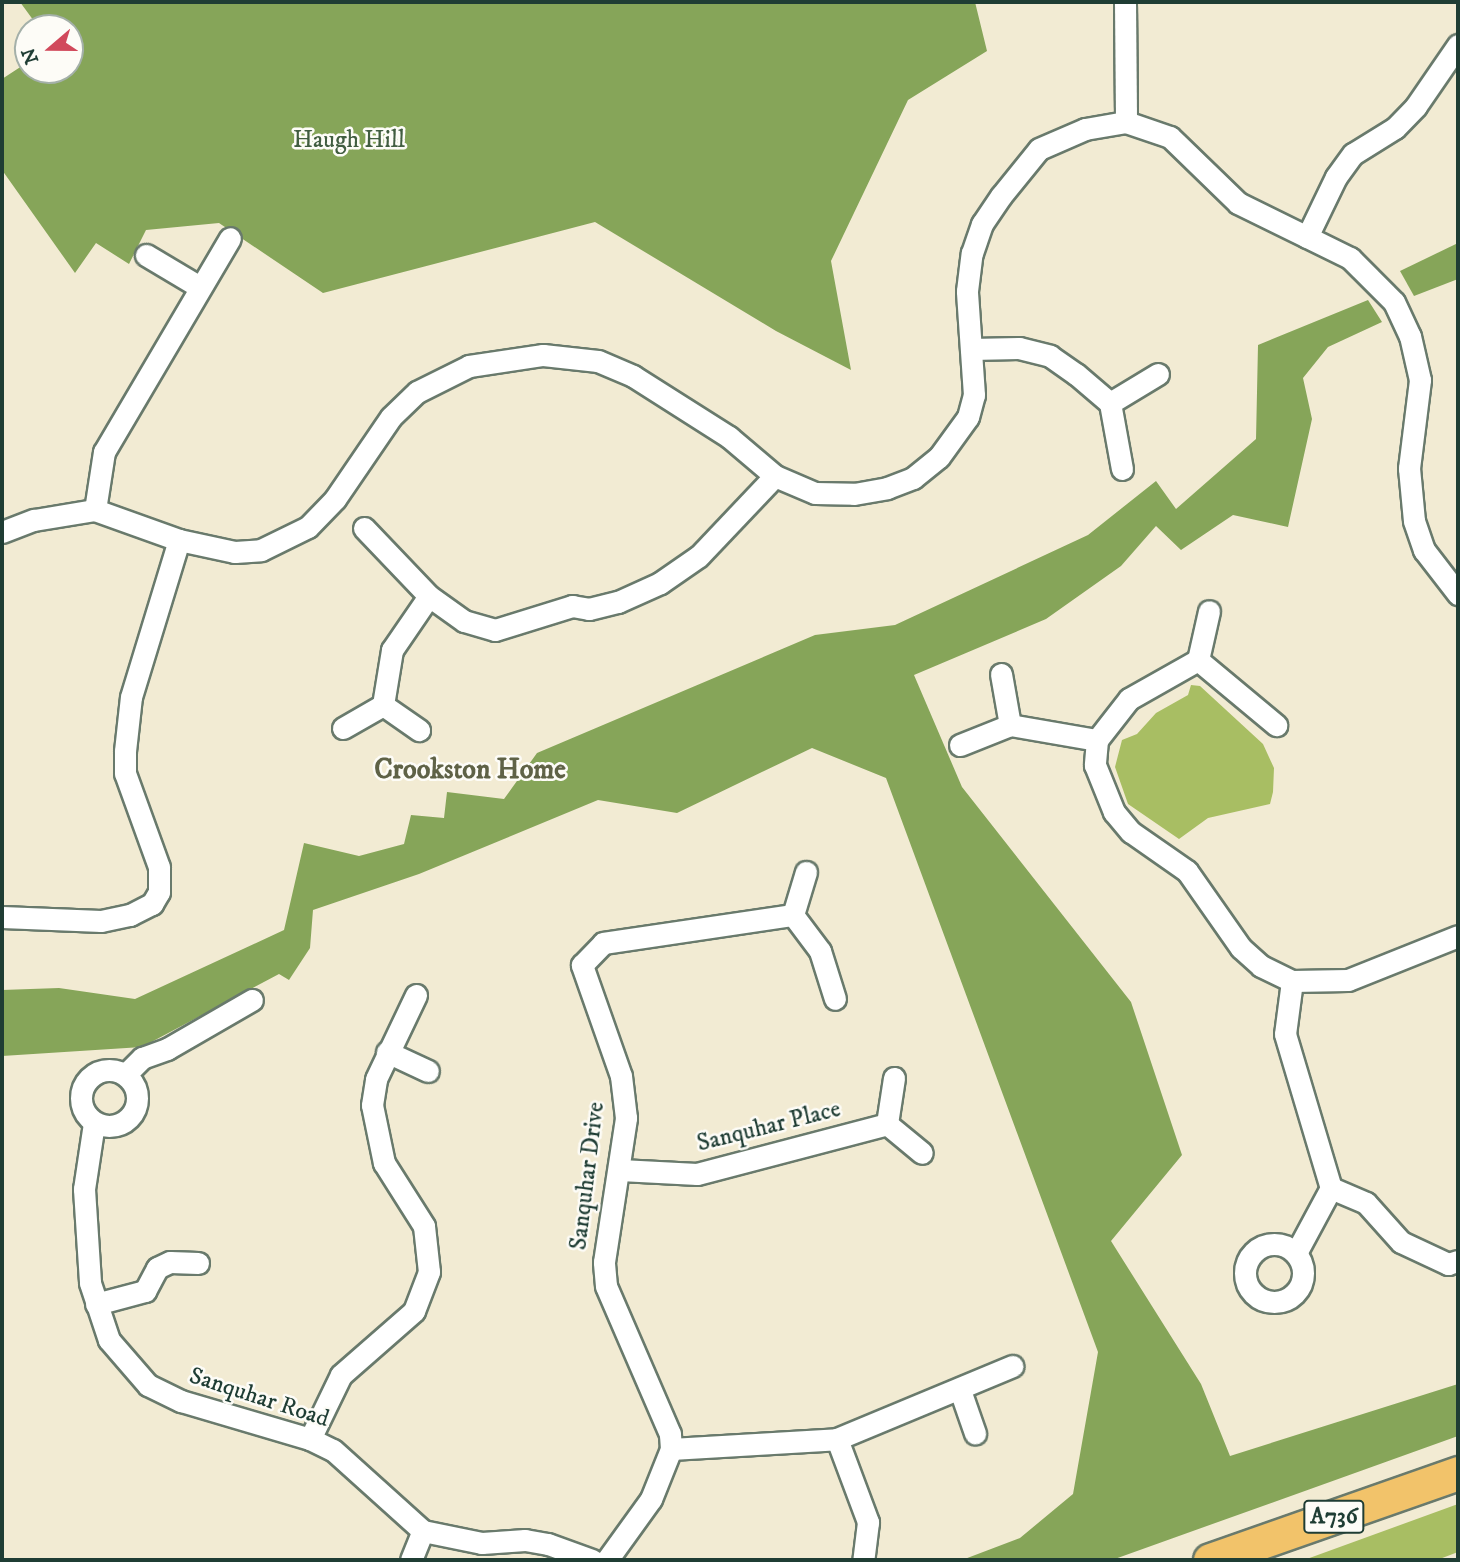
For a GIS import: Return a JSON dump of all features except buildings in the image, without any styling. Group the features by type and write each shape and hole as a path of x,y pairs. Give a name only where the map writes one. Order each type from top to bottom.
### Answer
{"main road":[{"name":"A736","path":"1210,1560 1458,1473"}],"street":[{"path":"1125,2 1126,122"},
{"path":"1307,237 1336,177 1353,155 1395,128 1416,106 1458,45"},
{"path":"2,532 34,520 95,510 179,540 235,552 282,542 308,527 335,499 391,417 417,392 469,366 506,358 543,355 598,361 634,376 729,437 775,476 814,493 854,494 913,478 939,457 968,417 974,395 967,291 972,253 982,224 1000,196 1039,149 1085,129 1126,122 1170,137 1238,203 1307,237 1367,272 1394,302 1410,336 1420,380 1409,468 1414,521 1424,550 1458,594"},
{"path":"95,510 104,452 141,397 161,348 229,238"},
{"path":"146,255 198,286"},
{"path":"971,349 1019,348 1050,356 1110,403 1122,469"},
{"path":"1110,403 1158,374"},
{"path":"364,528 429,596 464,621 495,630 572,606 589,609 618,602 660,583 699,556 775,476"},
{"path":"2,917 101,921 130,915 152,904 159,892 159,867 125,773 125,751 131,697 179,540"},
{"path":"383,705 392,650 429,596"},
{"path":"1209,611 1198,660 1129,699 1097,740 1095,765 1114,813 1131,832 1187,871 1241,948 1261,966 1292,981 1348,980 1458,936"},
{"path":"1198,660 1276,725"},
{"path":"1001,674 1010,725"},
{"path":"343,728 383,705"},
{"path":"383,705 419,730"},
{"path":"960,745 1010,725 1097,740"},
{"path":"806,872 793,915 820,951 835,999"},
{"name":"Sanquhar Drive","path":"671,1449 670,1434 606,1286 604,1262 620,1170 625,1096 584,980 582,965 591,951 603,943 793,915"},
{"path":"1292,981 1285,1034 1331,1188 1296,1253"},
{"path":"310,1439 341,1375 414,1311 429,1272 424,1226 384,1163 375,1133 372,1105 376,1079 415,995"},
{"path":"126,1074 142,1058 167,1049 251,1000"},
{"path":"387,1052 428,1071"},
{"path":"111,1069 126,1074 135,1086 137,1100 133,1114 122,1124 108,1127 94,1123 83,1112 80,1097 84,1082 96,1072 111,1069"},
{"path":"894,1079 887,1124 922,1153"},
{"name":"Sanquhar Road","path":"94,1123 84,1189 96,1304 109,1340 148,1385 181,1401 310,1439 333,1450 423,1531"},
{"name":"Sanquhar Place","path":"620,1170 697,1174 887,1124"},
{"path":"1331,1188 1366,1203 1401,1242 1448,1264 1458,1261"},
{"path":"96,1304 145,1291 157,1268 170,1262 198,1264"},
{"path":"607,1560 651,1499 671,1449 837,1439 960,1390 1012,1366"},
{"path":"960,1390 975,1433"},
{"path":"837,1439 868,1522 863,1560"},
{"path":"411,1560 423,1531 482,1543 525,1540 548,1544 592,1560"}],"green space":[{"name":"Haugh Hill","path":"20,2 975,2 987,51 908,100 831,261 851,370 776,331 595,222 323,293 219,223 146,230 129,264 96,243 75,273 2,170 2,79 14,71 14,84 84,84 84,14 29,14"},
{"path":"1458,243 1458,279 1414,296 1400,271"},
{"path":"1368,300 1382,322 1328,347 1303,378 1312,419 1288,527 1233,515 1181,550 1156,526 1121,566 1046,619 914,675 962,787 1131,1002 1182,1155 1111,1241 1201,1384 1230,1456 1458,1384 1458,1436 1112,1560 962,1560 1020,1538 1073,1494 1098,1352 886,778 812,748 677,813 598,800 419,874 313,910 310,948 289,980 279,974 142,1047 2,1056 2,990 59,988 135,999 284,930 304,843 359,856 404,844 411,815 444,818 447,792 504,799 537,753 815,635 895,625 1088,535 1156,481 1176,509 1256,439 1258,345"},
{"path":"1191,685 1200,686 1263,744 1274,768 1273,792 1270,804 1208,818 1179,839 1128,804 1115,767 1122,740 1137,734 1156,713 1188,695"},
{"path":"1458,1504 1458,1552 1437,1560 1304,1560"}],"district":[{"name":"Crookston Home","path":"470,770"}]}
